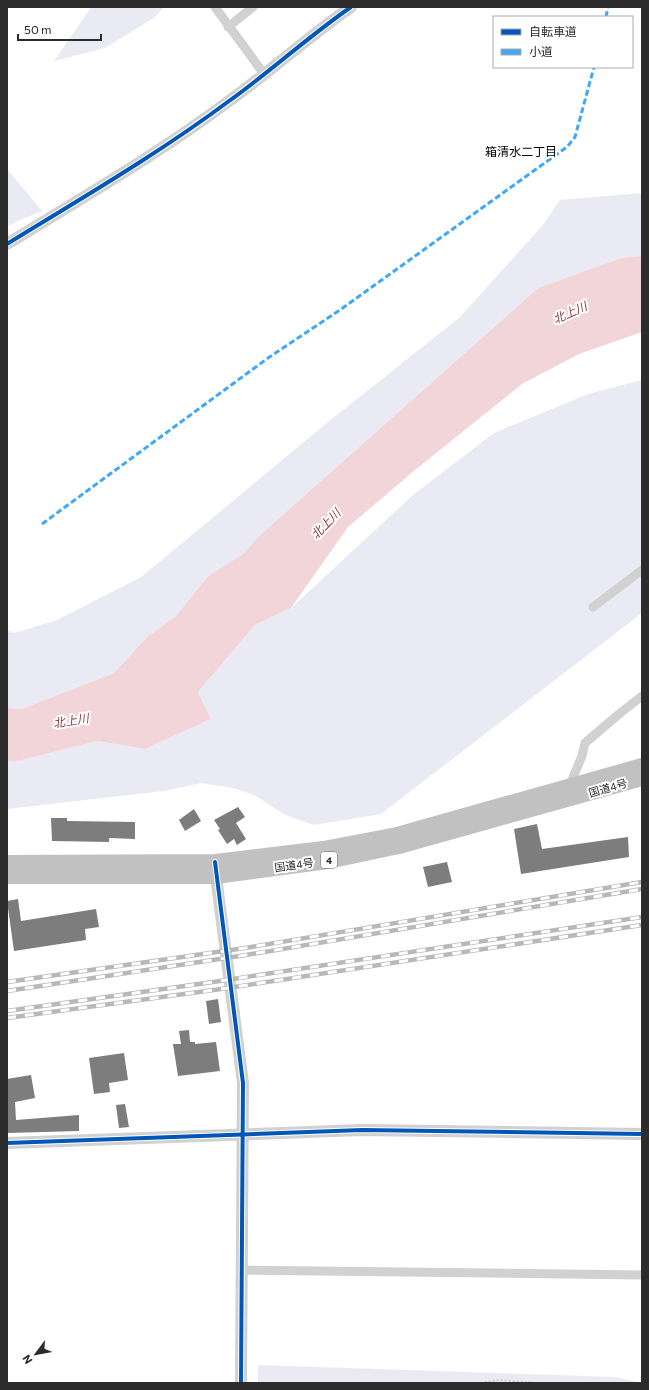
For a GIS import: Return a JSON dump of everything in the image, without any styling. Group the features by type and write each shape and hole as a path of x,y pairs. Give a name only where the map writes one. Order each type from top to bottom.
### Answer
{"highway":[{"name":"国道4号","path":"7,876 215,869 328,861 399,846 567,794 642,766"},
{"name":"国道4号","path":"567,794 642,778"},
{"name":"国道4号","path":"7,863 215,869"}],"street":[{"path":"215,7 264,74"},
{"path":"228,26 253,7"},
{"path":"7,244 124,173 229,102 324,26 351,7"},
{"path":"592,607 642,570"},
{"path":"567,794 582,756 585,743 642,696"},
{"path":"215,869 238,1033 243,1083 244,1134 241,1383"},
{"path":"7,1143 362,1130 642,1134"},
{"path":"242,1270 642,1275"}],"path":[{"path":"481,1383 499,1380 536,1383"}],"shaded area":[{"path":"88,7 164,7 155,17 105,48 54,61 90,9"},
{"path":"7,169 42,211 7,226"},
{"path":"642,193 642,256 621,258 538,288 259,536 243,554 208,576 176,616 147,637 114,673 22,709 7,708 7,630 14,633 57,620 141,577 328,422 460,317 542,226 560,200"},
{"path":"642,380 642,613 381,814 314,825 285,815 256,796 234,788 201,783 164,791 7,809 7,761 14,762 97,741 145,749 211,719 198,692 255,625 291,608 414,494 494,433 588,394"},
{"path":"258,1365 615,1377 642,1383 258,1383"}],"water":[{"name":"北上川","path":"642,256 642,332 579,354 522,384 415,470 348,527 291,608 255,625 198,692 211,719 145,749 97,741 14,762 7,761 7,708 22,709 114,673 147,637 176,616 208,576 243,554 259,536 538,288 621,258"}],"building":[{"path":"238,807 245,817 236,823 246,839 237,845 234,839 227,844 218,830 220,829 214,820"},
{"path":"194,809 201,821 185,831 179,820"},
{"path":"51,818 67,818 67,821 135,822 135,839 109,838 109,842 52,841"},
{"path":"537,824 542,849 628,837 629,857 521,874 514,829"},
{"path":"447,862 452,882 428,887 423,867"},
{"path":"18,899 21,921 96,909 99,927 85,929 86,940 14,951 7,901"},
{"path":"218,999 221,1022 209,1024 206,1001"},
{"path":"189,1030 190,1042 195,1042 195,1044 216,1042 220,1071 178,1076 173,1044 181,1044 179,1031"},
{"path":"124,1053 128,1080 109,1083 110,1092 94,1094 89,1058"},
{"path":"31,1075 35,1098 15,1102 16,1120 79,1115 79,1131 7,1133 7,1079"},
{"path":"125,1104 129,1127 119,1128 116,1105"}],"railway":[{"path":"7,982 245,948 642,882"},
{"path":"7,991 246,955 642,889"},
{"path":"7,1011 220,981 642,917"},
{"path":"7,1018 221,989 642,925"}],"marked path":[{"path":"606,16 608,7"},
{"path":"42,524 268,358 340,310 567,147 575,137 594,68"}],"cycle path":[{"path":"7,244 120,175 175,139 245,90 351,7"},
{"path":"215,862 243,1083 241,1383"},
{"path":"7,1143 362,1130 642,1134"}],"district":[{"name":"箱清水二丁目","path":"521,152"}]}
